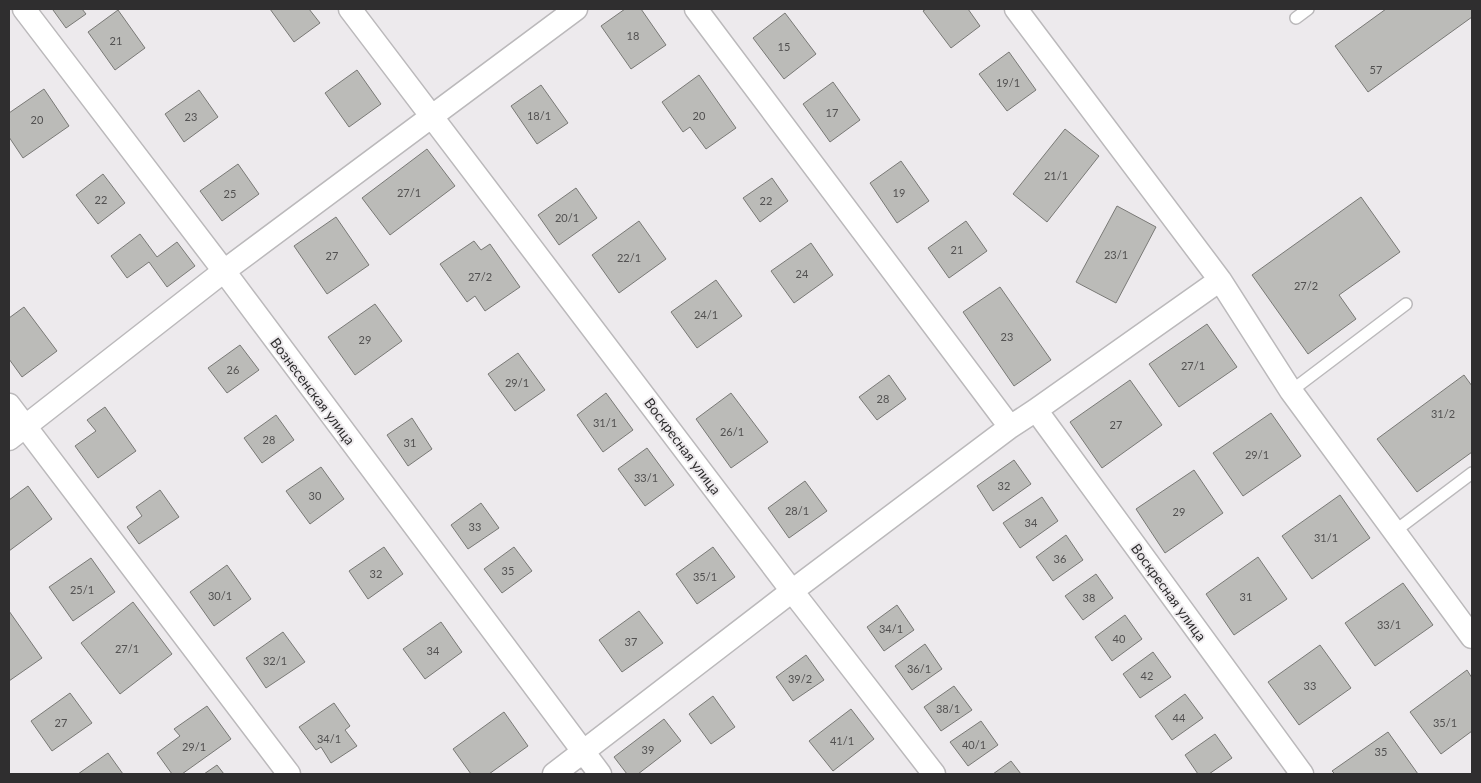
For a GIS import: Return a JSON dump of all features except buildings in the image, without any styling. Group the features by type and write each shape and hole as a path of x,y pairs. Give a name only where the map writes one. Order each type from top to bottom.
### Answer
{"street":[{"name":"Вознесенская улица","path":"24,9 224,271 600,774"},
{"name":"Воскресная улица","path":"350,9 792,591 934,774"},
{"path":"17,432 224,271 576,9"},
{"path":"696,9 1010,427"},
{"path":"1016,9 1220,280 1291,390 1472,636"},
{"path":"554,774 792,591 1010,427 1220,280"},
{"path":"9,405 17,432 289,774"},
{"name":"Воскресная улица","path":"1036,410 1302,774"}],"lane":[{"path":"1296,18 1308,9"},
{"path":"1291,390 1406,304"},
{"path":"1395,531 1472,473"}]}
